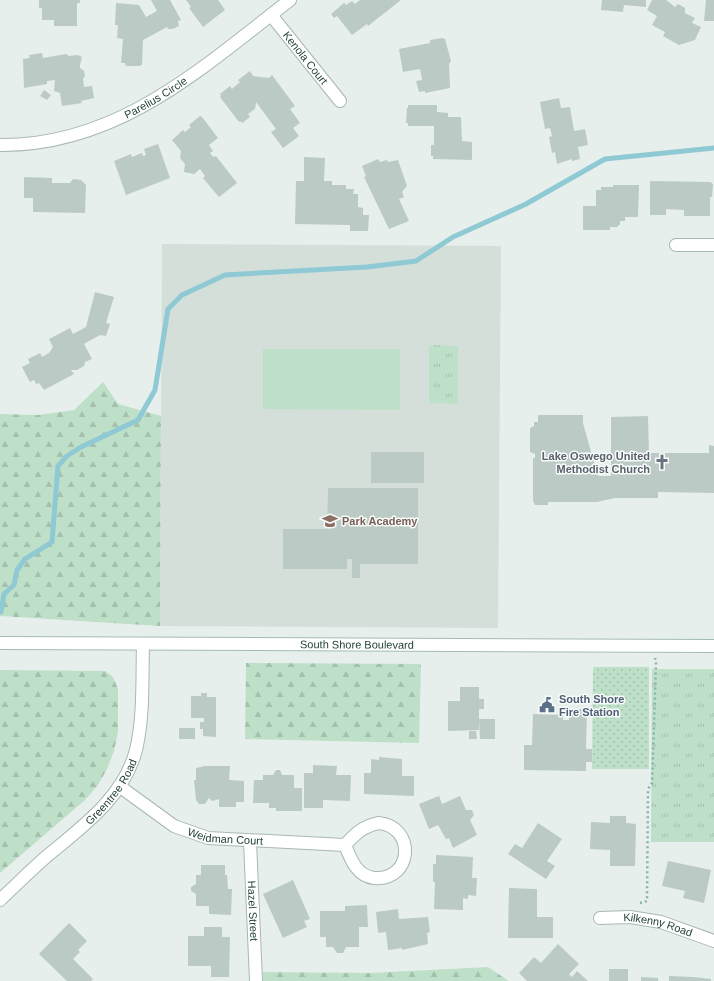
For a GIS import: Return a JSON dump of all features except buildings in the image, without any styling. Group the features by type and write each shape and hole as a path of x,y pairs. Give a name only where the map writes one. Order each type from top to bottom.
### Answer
{"street":[{"name":"Parelius Circle","path":"0,145 18,145 92,131 125,116 170,91 290,0"},
{"name":"Kenola Court","path":"271,15 340,102"},
{"path":"676,245 714,245"},
{"name":"South Shore Boulevard","path":"0,643 714,646"},
{"name":"Greentree Road","path":"0,900 94,817 119,786 132,761 139,735 142,712 143,644"},
{"name":"Weidman Court","path":"119,786 163,820 189,833 208,838 345,846"},
{"path":"369,824 389,824 396,829 402,837 405,847 405,856 398,870 391,876 380,878 369,877 360,872 354,865 345,846 361,829 369,824"},
{"name":"Hazel Street","path":"250,841 256,981"},
{"name":"Kilkenny Road","path":"600,918 630,917 661,922 714,941"}],"path":[{"path":"633,906 647,901 648,789 652,783 656,663 651,646"}],"shaded area":[{"name":"Park Academy","path":"162,244 501,246 498,628 160,626"}],"green space":[{"path":"429,345 458,346 458,404 429,403"},
{"path":"263,349 400,349 400,410 263,409"},
{"path":"103,382 118,404 161,416 160,626 0,616 0,414 38,415 74,410"},
{"path":"246,663 421,664 419,743 245,739"},
{"path":"593,667 649,667 649,769 592,769"},
{"path":"652,669 714,669 714,842 651,842"},
{"path":"0,670 105,671 113,677 118,689 118,732 114,751 107,769 98,785 85,800 0,873"},
{"path":"488,967 509,981 263,981 263,972 370,973"}],"waterway":[{"path":"1,612 4,594 14,585 17,570 25,559 52,542 58,466 67,456 81,447 138,420 155,390 168,309 182,295 225,275 367,267 416,261 453,237 526,204 605,159 714,148"}],"place":[{"name":"Lake Oswego United Methodist Church","path":"662,462"},
{"name":"Park Academy","path":"330,521"},
{"name":"South Shore Fire Station","path":"547,705"}]}
